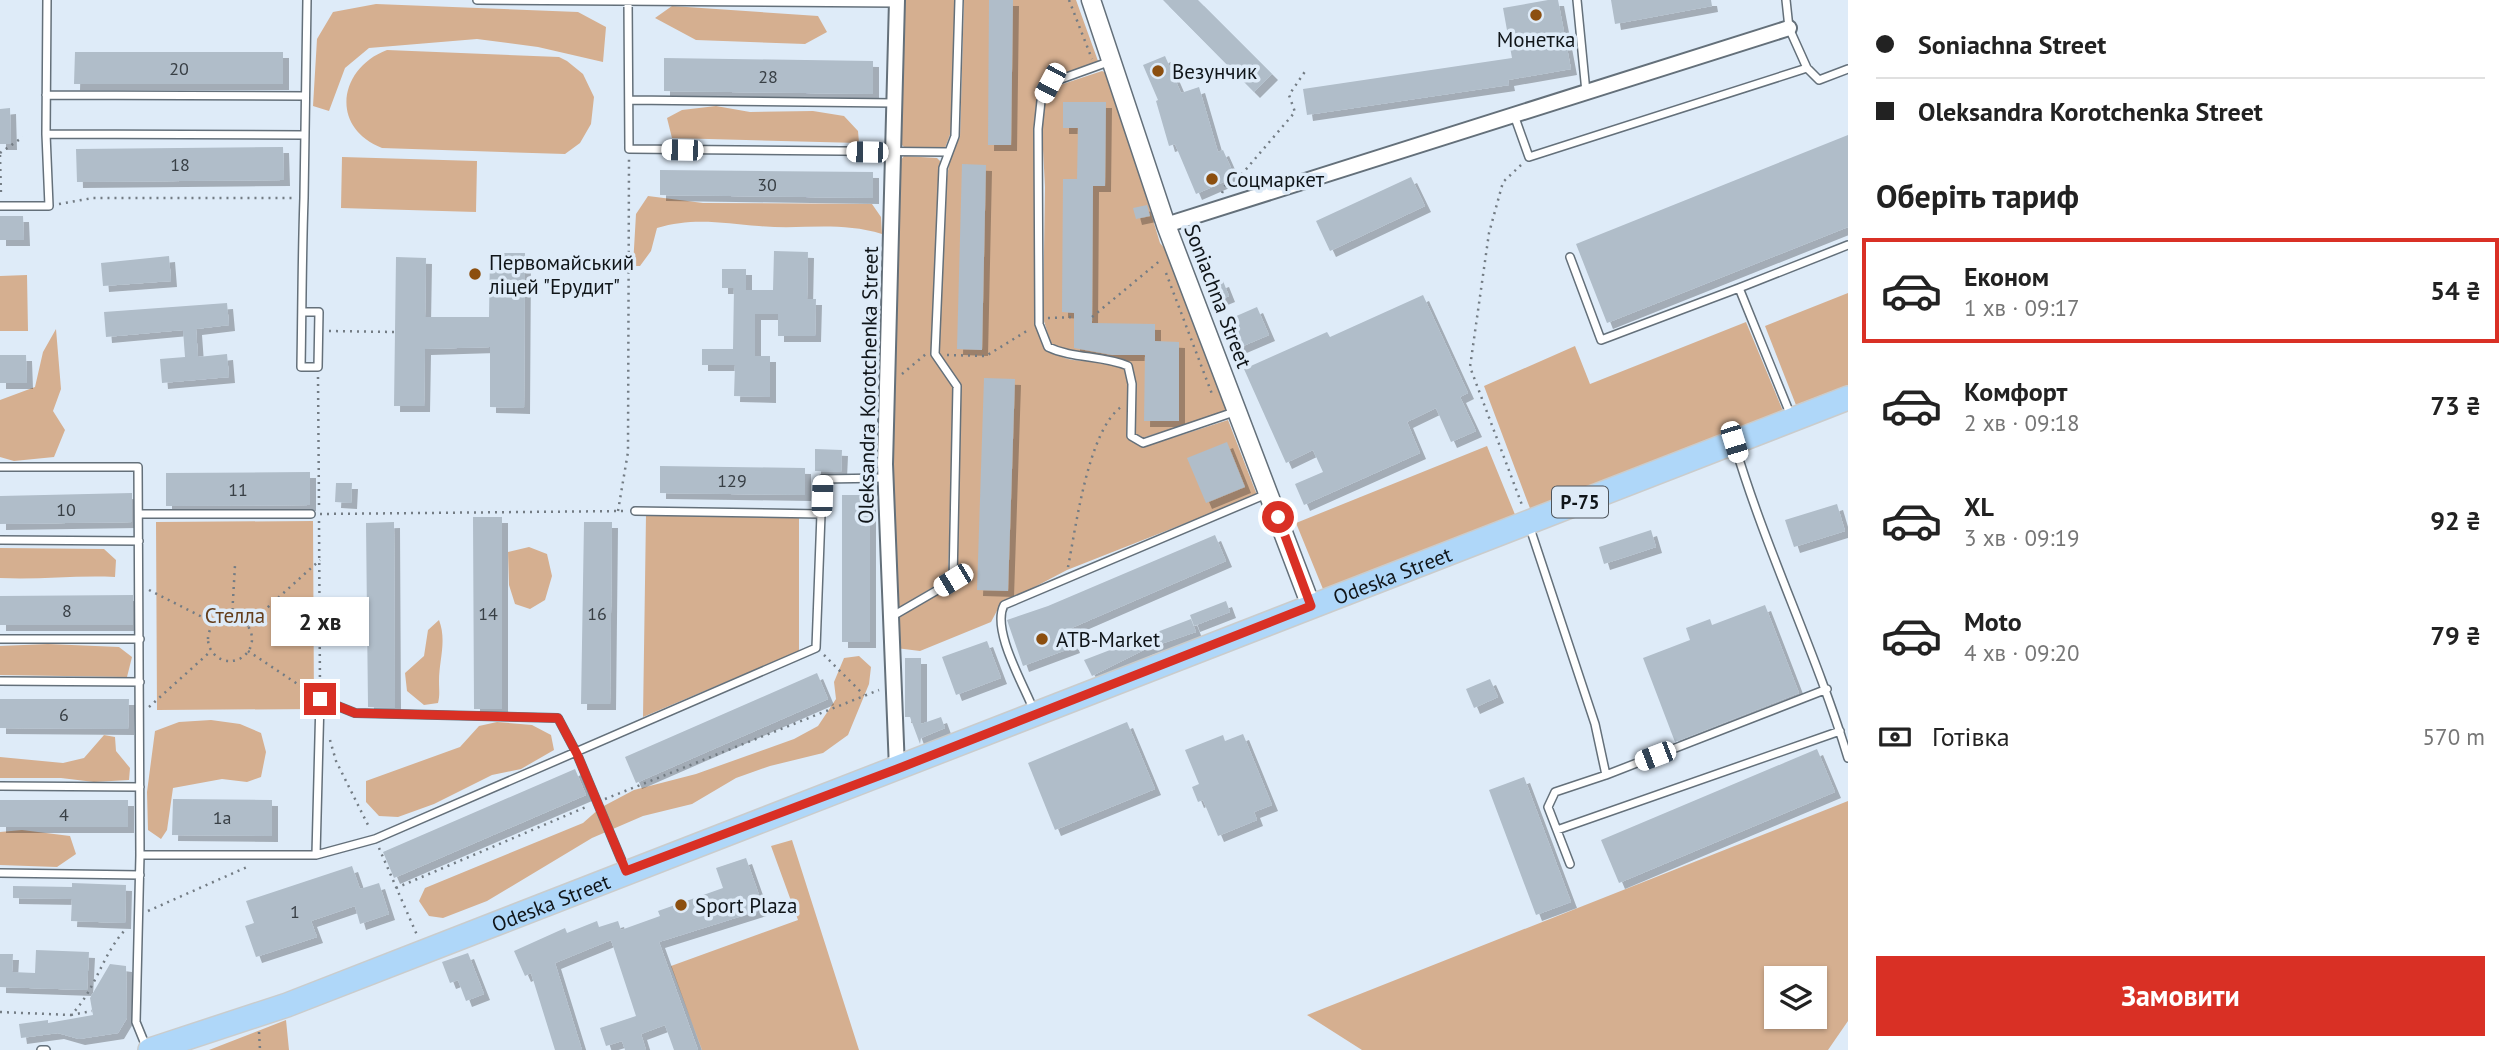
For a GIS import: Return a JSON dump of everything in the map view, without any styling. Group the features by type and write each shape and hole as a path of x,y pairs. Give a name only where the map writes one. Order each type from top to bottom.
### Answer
{"main road":[{"name":"Odeska Street","path":"148,1050 287,1005 1848,398"}],"street":[{"name":"Soniachna Street","path":"1091,0 1114,60 1166,225 1311,606"},
{"name":"Oleksandra Korotchenka Street","path":"897,1 886,478 897,769"},
{"path":"1166,225 1789,28"}],"lane":[{"path":"1,206 49,206 47,0"},
{"path":"302,312 319,312 318,367 301,367 307,0"},
{"path":"477,0 897,1"},
{"path":"890,618 953,580 957,386 935,354 943,167 955,136 959,0"},
{"path":"1577,0 1586,93"},
{"path":"1786,0 1789,28 1807,68 1819,80 1848,69"},
{"path":"628,1 629,149 947,152"},
{"path":"1114,60 1050,83 1041,100 1038,129 1038,324 1048,347 1063,354 1111,359 1128,366 1132,399 1131,436 1143,443 1238,411"},
{"path":"1514,115 1529,158 1807,68"},
{"path":"47,95 305,96"},
{"path":"629,100 894,103"},
{"path":"47,134 304,135"},
{"path":"1570,257 1601,340 1848,245"},
{"path":"1740,288 1793,419"},
{"path":"1734,442 1757,518 1827,689 1848,758"},
{"path":"0,467 138,467 141,787 136,1022 148,1050"},
{"path":"140,855 316,855 375,839 577,754 817,648 822,479 886,478"},
{"path":"1036,715 1001,631 999,615 1004,605 1269,494"},
{"path":"635,512 821,514"},
{"path":"139,514 311,514"},
{"path":"1528,521 1595,724 1606,775"},
{"path":"0,540 139,541"},
{"path":"0,639 140,639"},
{"path":"0,681 140,682"},
{"path":"1570,864 1548,807 1555,792 1606,775 1827,689"},
{"path":"316,855 320,699 355,713 558,718 577,754 626,871"},
{"path":"1557,830 1840,731"},
{"path":"0,786 141,787"},
{"path":"0,873 140,875"},
{"path":"41,1050 46,1050"}],"path":[{"path":"1212,211 1225,186 1236,181 1295,112 1289,95 1307,70"},
{"path":"1,206 0,154 23,137"},
{"path":"618,511 628,452 629,149"},
{"path":"1528,521 1470,367 1489,233 1503,182 1529,158"},
{"path":"49,206 93,198 304,198"},
{"path":"1092,317 1175,248"},
{"path":"887,388 922,354 986,356 1050,316 1074,317"},
{"path":"318,331 395,332"},
{"path":"318,367 318,455"},
{"path":"1066,578 1089,463 1112,413 1132,399"},
{"path":"311,514 635,512"},
{"path":"247,626 320,560"},
{"path":"232,617 235,565"},
{"path":"140,585 214,623 232,617 247,626 251,633 248,651 234,660 223,660 211,651 208,638 214,623"},
{"path":"817,648 864,696"},
{"path":"141,714 211,651"},
{"path":"248,651 320,699"},
{"path":"396,888 597,802 893,684"},
{"path":"71,1015 92,1011"}],"green space":[{"path":"903,0 955,0 951,132 945,148 905,148 899,142"},
{"path":"964,0 1076,0 1098,61 1057,78 1039,99 1034,125 1038,154 1039,324 1047,341 1055,352 1064,357 1125,369 1129,383 1127,437 1144,447 1228,420 1257,495 1067,570 1000,605 991,622 920,651 896,648 895,620 955,583 960,384 939,355 946,182 951,154 960,137"},
{"path":"376,4 578,12 606,27 603,62 538,47 477,39 369,48 345,68 329,111 313,106 317,39 333,12"},
{"path":"672,6 818,16 827,32 805,44 696,40 655,18"},
{"path":"387,50 559,57 583,74 594,97 591,124 580,143 565,154 382,148 365,138 354,126 348,113 347,98 350,83 359,70"},
{"path":"1102,71 1109,74 1160,243 1166,250 1226,408 1223,413 1142,438 1134,433 1136,382 1131,365 1051,344 1043,318 1045,187 1042,130 1045,100 1054,87"},
{"path":"716,106 750,112 813,111 844,116 858,131 859,143 672,138 667,118 682,110"},
{"path":"904,156 937,158 941,162 932,354 953,386 953,406 948,578 900,607 894,605 889,476 900,161"},
{"path":"342,157 477,161 476,212 341,208"},
{"path":"648,196 703,203 872,204 881,217 882,234 836,227 683,223 657,228 651,251 640,266 633,266 636,214"},
{"path":"27,275 28,331 0,331 0,276"},
{"path":"1848,293 1848,385 1796,405 1765,326"},
{"path":"1746,322 1783,411 1531,511 1484,386 1575,346 1590,384"},
{"path":"56,329 61,389 53,411 65,430 54,457 14,461 0,457 0,400 35,387 43,352"},
{"path":"1487,446 1516,517 1325,594 1296,523"},
{"path":"646,515 799,518 799,651 643,717"},
{"name":"Стелла","path":"313,521 314,709 157,710 156,522"},
{"path":"529,547 547,554 552,576 545,600 530,609 515,604 509,585 508,552"},
{"path":"0,548 104,549 116,560 115,577 0,578"},
{"path":"439,620 443,643 439,700 438,703 424,705 407,691 405,673 424,656 428,630"},
{"path":"48,644 119,647 132,657 127,677 0,675 0,646"},
{"path":"859,656 871,667 869,684 848,735 823,753 770,766 736,778 692,804 643,816 592,838 487,901 443,918 429,916 419,901 425,888 583,823 600,808 634,790 696,774 794,739 818,726 836,699 834,682 844,658"},
{"path":"211,720 240,724 261,733 266,752 261,777 247,782 222,779 173,788 167,830 161,839 148,830 147,792 155,731 179,722"},
{"path":"497,722 532,725 551,735 554,750 521,769 492,775 434,804 398,817 379,816 366,802 366,781 460,747 479,726"},
{"path":"104,735 115,737 116,751 130,768 129,780 94,782 61,778 0,778 0,757 63,763 84,758"},
{"path":"1848,801 1848,1021 1828,1050 1362,1050 1307,1015"},
{"path":"22,830 70,836 76,854 57,867 0,865 0,832"},
{"path":"792,840 859,1050 702,1050 671,966 798,920 771,846"},
{"path":"286,1020 289,1050 209,1050"}],"building":[{"path":"989,0 1013,0 1011,145 988,145"},
{"path":"1163,0 1198,0 1272,74 1254,92"},
{"path":"1558,0 1571,69 1508,80 1509,85 1307,115 1303,89 1512,58 1503,8"},
{"path":"1611,0 1711,0 1712,6 1615,24"},
{"path":"75,52 283,52 283,84 74,84"},
{"path":"1165,56 1181,93 1199,87 1218,152 1223,150 1235,177 1196,194 1175,144 1169,146 1156,101 1158,100 1143,65"},
{"path":"664,58 873,61 873,94 664,91"},
{"path":"1063,102 1106,102 1105,186 1093,186 1092,323 1155,324 1155,341 1179,342 1179,421 1144,421 1145,355 1112,355 1074,348 1074,313 1062,312 1063,179 1077,179 1078,128 1063,128"},
{"path":"10,108 11,144 0,144 0,109"},
{"path":"1848,135 1848,227 1607,323 1576,244"},
{"path":"283,147 284,180 77,182 76,149"},
{"path":"962,164 986,165 982,350 957,349"},
{"path":"660,170 873,172 873,198 660,195"},
{"path":"1411,177 1425,206 1330,251 1316,221"},
{"path":"1147,205 1150,216 1136,219 1133,208"},
{"path":"0,216 23,216 24,240 0,240"},
{"path":"774,251 808,252 807,299 816,299 815,336 778,336 778,314 755,314 755,356 770,356 770,397 734,396 735,365 702,365 702,349 733,349 734,288 722,288 722,269 746,269 746,290 773,290"},
{"path":"490,253 525,253 524,408 490,407 490,347 425,349 424,406 394,406 396,257 426,258 425,317 489,317"},
{"path":"169,256 171,281 103,286 101,263"},
{"path":"1223,281 1229,296 1212,303 1206,287"},
{"path":"1423,295 1468,393 1460,397 1476,431 1451,442 1436,408 1407,422 1420,453 1304,505 1295,484 1323,472 1313,450 1286,463 1244,369 1327,332 1330,337"},
{"path":"227,303 229,325 196,329 198,357 227,354 229,377 162,383 160,359 185,357 183,330 106,337 104,312"},
{"path":"1257,307 1269,335 1236,349 1225,321"},
{"path":"0,355 26,355 27,383 0,383"},
{"path":"984,378 1015,379 1008,591 977,590"},
{"path":"1227,442 1245,487 1206,503 1187,458"},
{"path":"815,449 842,450 841,472 815,471"},
{"path":"660,466 805,468 805,495 660,493"},
{"path":"310,472 310,505 166,506 166,473"},
{"path":"336,483 352,483 351,503 335,502"},
{"path":"132,493 132,522 0,524 0,496"},
{"path":"842,495 870,495 870,642 842,642"},
{"path":"1837,504 1845,531 1794,547 1785,520"},
{"path":"473,517 502,517 502,709 474,709"},
{"path":"394,522 395,708 368,707 366,523"},
{"path":"584,522 612,522 610,704 581,704"},
{"path":"1651,530 1656,547 1604,564 1599,547"},
{"path":"1215,535 1226,561 1067,630 1074,647 1023,666 1007,620 1048,606"},
{"path":"133,595 133,625 0,625 0,596"},
{"path":"1226,601 1230,612 1194,626 1190,615"},
{"path":"1765,605 1799,693 1675,742 1643,658 1690,640 1686,628 1710,619 1712,625"},
{"path":"1191,619 1196,632 1146,649 1092,676 1084,660"},
{"path":"987,641 1001,678 956,695 942,657"},
{"path":"905,658 921,658 921,724 941,717 945,728 921,738 920,744 910,717 905,717"},
{"path":"817,673 828,699 636,783 625,757"},
{"path":"1490,679 1498,697 1474,708 1466,689"},
{"path":"0,699 129,699 128,729 0,728"},
{"path":"1127,722 1155,789 1055,830 1028,763"},
{"path":"1243,734 1272,805 1254,812 1257,820 1218,836 1203,800 1198,802 1192,787 1199,784 1185,750 1223,735 1225,741"},
{"path":"1817,749 1835,792 1619,883 1601,840"},
{"path":"575,769 586,795 394,878 383,852"},
{"path":"1524,777 1571,902 1536,915 1489,790"},
{"path":"173,799 272,800 272,836 172,835"},
{"path":"0,800 128,800 128,827 0,827"},
{"path":"746,858 764,909 659,942 698,1050 674,1050 665,1025 641,1034 646,1050 625,1050 622,1041 606,1046 600,1028 636,1016 611,940 555,963 582,1050 555,1050 531,973 525,976 514,951 565,928 567,933 597,921 599,927 618,921 621,930 660,916 658,911 723,888 716,868"},
{"path":"352,866 360,889 379,883 389,914 360,924 355,906 311,921 317,937 256,957 245,926 254,923 246,901"},
{"path":"72,883 126,885 125,923 71,921 72,899 13,898 13,886 72,887"},
{"path":"36,950 89,952 87,990 0,987 0,954 13,954 12,972 35,973"},
{"path":"468,953 484,994 466,1001 458,980 450,983 442,962"},
{"path":"110,964 126,966 127,1018 118,1033 79,1039 58,1033 21,1038 19,1024 48,1020 48,1023 93,1015 90,998"}],"place":[{"name":"Монетка","path":"1536,15"},
{"name":"Везунчик","path":"1158,71"},
{"name":"Соцмаркет","path":"1212,179"},
{"name":"Первомайський ліцей \"Ерудит\"","path":"475,274"},
{"name":"ATB-Market","path":"1042,639"},
{"name":"Sport Plaza","path":"681,905"}],"route":[{"path":"320,699 355,713 558,718 577,754 626,871 897,769 1311,606 1278,517"}]}
